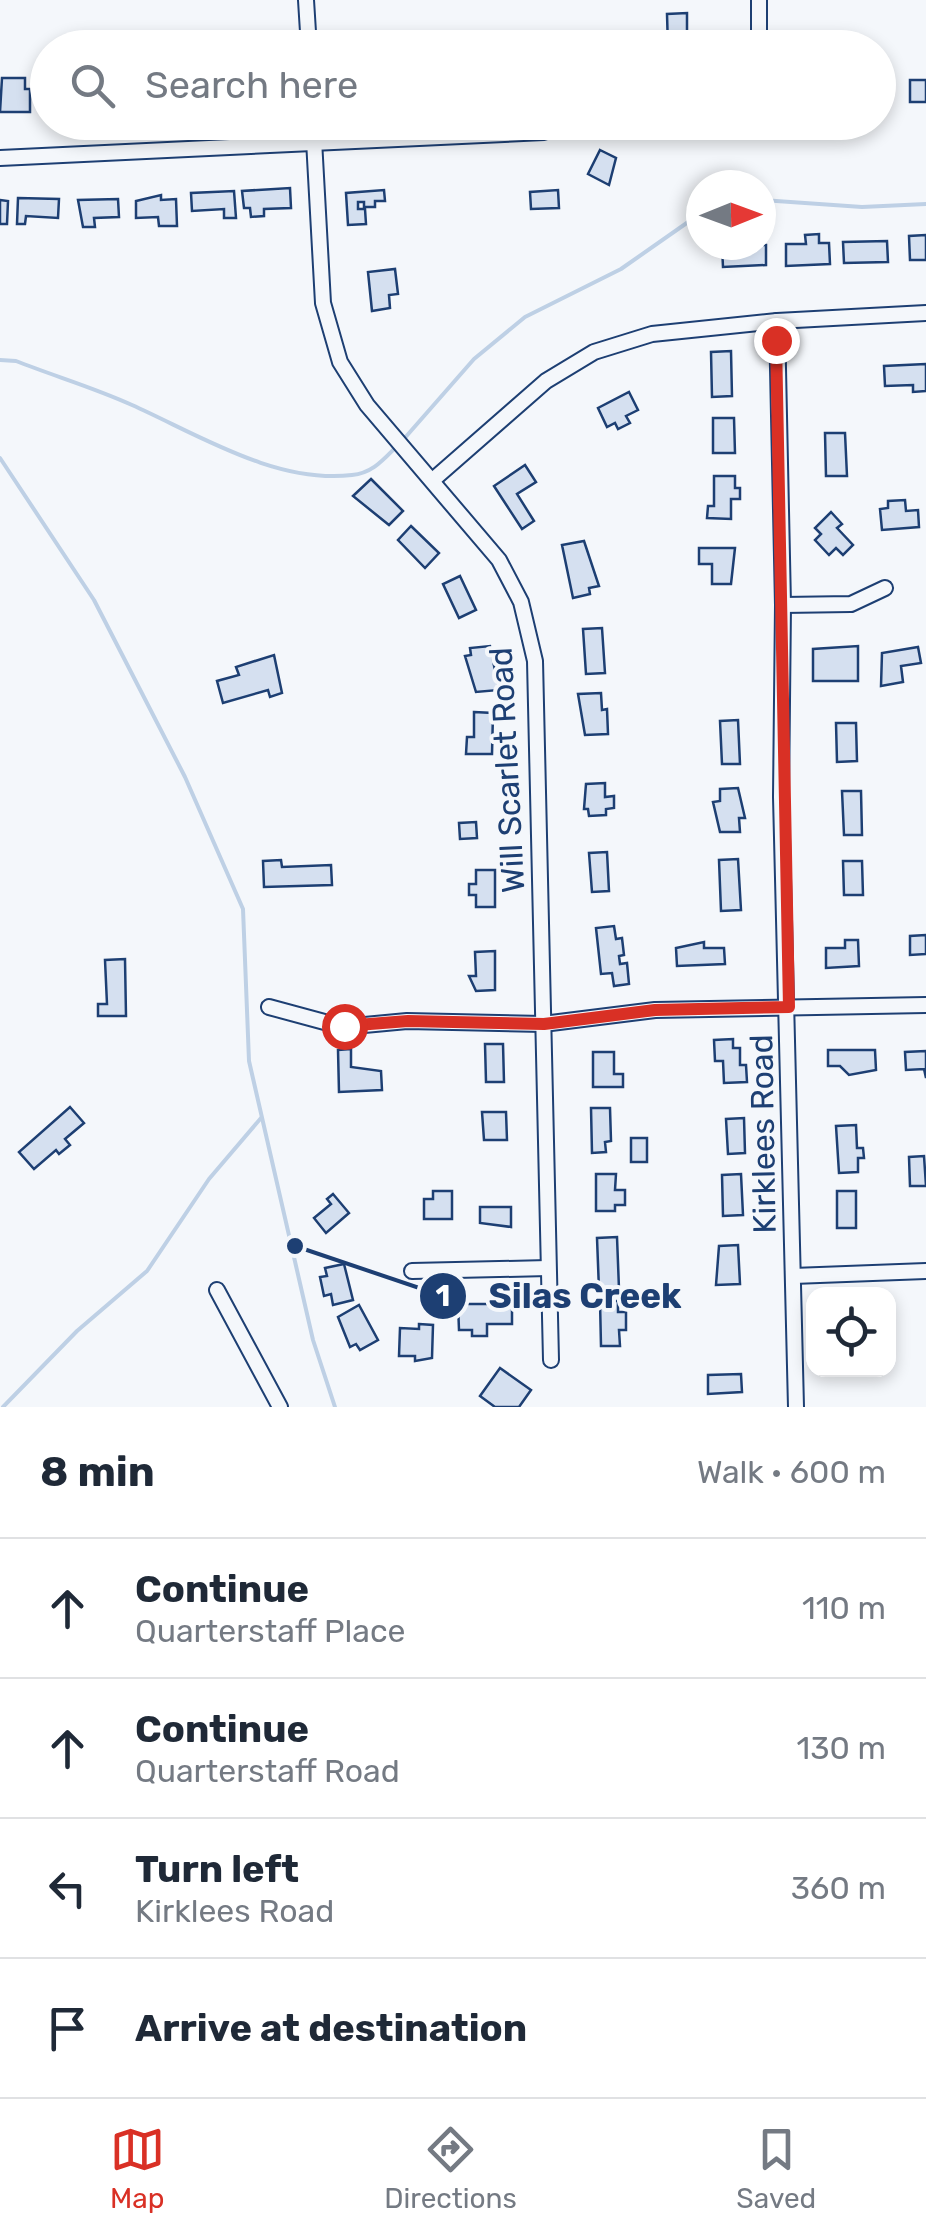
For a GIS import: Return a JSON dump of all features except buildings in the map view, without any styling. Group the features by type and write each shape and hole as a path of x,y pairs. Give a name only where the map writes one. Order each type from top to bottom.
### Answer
{"street":[{"path":"306,0 308,30"},
{"path":"759,0 760,30"},
{"name":"Will Scarlet Road","path":"314,140 323,303 332,342 360,396 499,560 521,602 535,661 550,1360"},
{"path":"0,158 391,140"},
{"path":"434,479 546,381 594,352 652,334 777,320 926,313"},
{"name":"Kirklees Road","path":"777,320 783,605 781,797 796,1407"},
{"path":"783,605 850,604 885,588"},
{"path":"270,1007 344,1026 408,1021 544,1024 655,1010 926,1005"},
{"path":"412,1271 548,1268"},
{"path":"794,1276 926,1272"},
{"path":"216,1290 280,1407"}],"waterway":[{"path":"776,201 862,207 926,204"},
{"path":"403,440 474,359 525,317 621,269 686,224"},
{"path":"0,360 16,361 104,393 239,455 295,472 323,476 359,474 376,466 396,447"},
{"path":"0,458 94,600 185,777 243,909 249,1061 313,1340 335,1407"},
{"path":"3,1407 77,1331 147,1271 209,1179 261,1118"}],"place":[{"name":"Silas Creek","path":"295,1246"}],"route":[{"path":"344,1026 408,1021 544,1024 655,1010 789,1007 781,797 783,605 776,340"}]}
